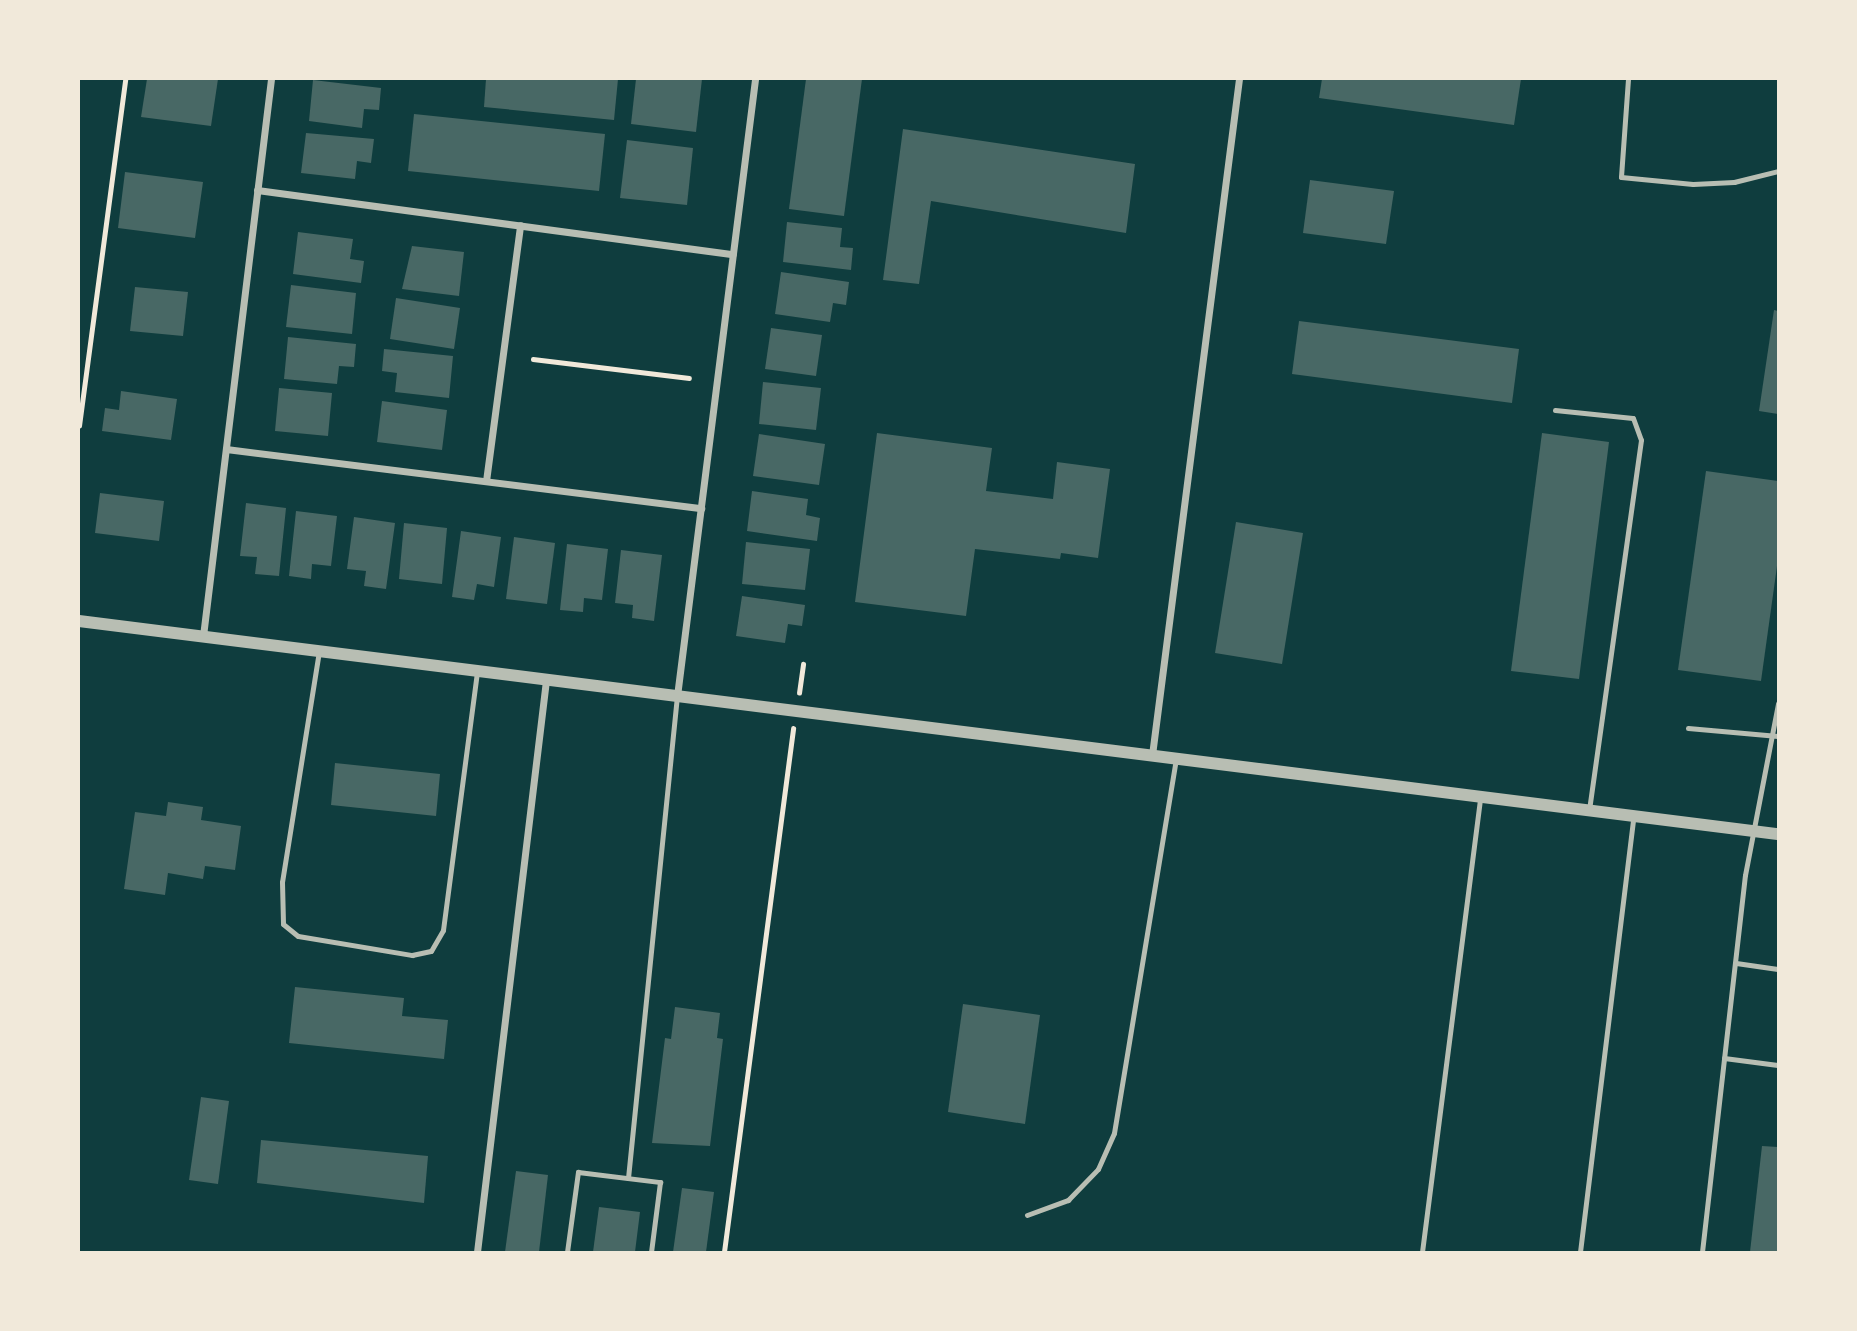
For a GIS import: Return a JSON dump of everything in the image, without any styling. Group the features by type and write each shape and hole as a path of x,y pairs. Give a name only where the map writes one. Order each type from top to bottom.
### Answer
{"street":[{"path":"203,636 271,79"},
{"path":"677,696 755,79"},
{"path":"1152,755 1239,79"},
{"path":"257,190 733,254"},
{"path":"486,481 520,225"},
{"path":"226,449 701,508"},
{"path":"79,621 1778,834"},
{"path":"477,1252 546,680"}],"lane":[{"path":"1628,79 1621,177 1693,184 1734,182 1778,171"},
{"path":"1555,410 1633,418 1641,440 1589,810"},
{"path":"319,651 282,882 283,924 298,936 412,955 430,951 443,930 477,671"},
{"path":"628,1178 677,696"},
{"path":"1702,1252 1745,875 1757,831 1776,736 1778,703"},
{"path":"1688,728 1776,736"},
{"path":"1027,1215 1068,1200 1098,1169 1114,1133 1175,758"},
{"path":"1422,1252 1480,796"},
{"path":"1580,1252 1634,815"},
{"path":"1736,963 1778,969"},
{"path":"1724,1059 1778,1065"},
{"path":"567,1252 578,1172 660,1182 651,1252"}],"path":[{"path":"79,426 125,79"},
{"path":"533,359 690,378"},
{"path":"724,1252 792,740"}],"building":[{"path":"147,79 218,79 211,126 141,117"},
{"path":"486,79 618,79 614,120 484,107"},
{"path":"636,79 702,79 696,132 631,124"},
{"path":"806,79 862,79 844,216 789,209"},
{"path":"1322,79 1521,79 1514,125 1319,98"},
{"path":"313,80 381,88 379,110 364,109 362,128 309,121"},
{"path":"414,114 605,134 599,191 408,171"},
{"path":"903,129 1135,164 1126,233 931,201 919,284 883,280"},
{"path":"306,133 374,139 371,163 357,161 355,179 301,173"},
{"path":"627,140 693,148 687,205 620,198"},
{"path":"125,172 203,182 195,238 118,228"},
{"path":"1310,180 1394,191 1386,244 1303,233"},
{"path":"787,222 842,228 840,247 853,248 851,270 783,262"},
{"path":"298,232 353,239 350,259 364,261 361,283 293,274"},
{"path":"412,246 464,252 459,296 402,289"},
{"path":"781,272 849,282 846,305 833,303 830,322 775,314"},
{"path":"291,285 356,293 352,334 286,327"},
{"path":"135,287 188,292 183,336 130,331"},
{"path":"396,298 460,308 454,349 390,339"},
{"path":"1774,310 1778,311 1778,414 1759,411"},
{"path":"1299,321 1519,349 1512,403 1292,374"},
{"path":"771,328 822,335 816,376 765,369"},
{"path":"288,337 356,344 354,367 339,366 337,384 284,379"},
{"path":"384,349 453,356 449,398 395,392 397,373 382,371"},
{"path":"763,382 821,388 816,430 759,424"},
{"path":"279,388 332,393 328,436 275,431"},
{"path":"121,391 177,399 171,440 102,431 105,408 119,410"},
{"path":"382,401 447,410 442,450 377,442"},
{"path":"877,433 992,448 986,491 1053,499 1057,462 1110,469 1098,558 1061,553 1060,559 975,549 966,616 855,602"},
{"path":"1542,433 1609,442 1579,679 1511,671"},
{"path":"759,434 825,444 819,485 753,476"},
{"path":"1706,471 1778,481 1778,559 1761,681 1678,670"},
{"path":"752,491 808,499 806,515 820,518 817,541 747,531"},
{"path":"100,493 164,501 159,541 95,533"},
{"path":"246,503 286,508 279,576 255,574 257,557 240,556"},
{"path":"296,511 337,516 331,566 312,564 311,579 289,576"},
{"path":"354,517 395,523 386,589 364,586 366,571 347,569"},
{"path":"1236,522 1303,533 1282,664 1215,653"},
{"path":"404,523 447,528 442,584 399,579"},
{"path":"461,531 501,537 494,587 477,584 474,600 452,597"},
{"path":"514,537 555,543 547,604 506,599"},
{"path":"746,542 810,549 805,590 742,584"},
{"path":"567,544 608,549 602,600 584,598 583,612 560,610"},
{"path":"621,550 662,555 654,621 632,618 633,605 615,603"},
{"path":"742,596 805,605 802,626 788,624 785,643 736,636"},
{"path":"335,763 440,774 436,816 331,805"},
{"path":"168,802 203,807 201,820 241,826 235,870 205,866 203,879 168,873 165,895 124,889 135,812 166,816"},
{"path":"295,987 404,998 402,1016 448,1020 444,1059 289,1043"},
{"path":"963,1004 1040,1015 1025,1124 948,1112"},
{"path":"675,1007 720,1013 717,1038 723,1039 710,1146 652,1143 665,1038 671,1039"},
{"path":"201,1097 229,1101 218,1184 189,1180"},
{"path":"261,1140 428,1156 424,1203 257,1183"},
{"path":"1762,1146 1778,1147 1778,1252 1750,1252"},
{"path":"516,1171 548,1175 539,1252 505,1252"},
{"path":"682,1188 714,1192 706,1252 673,1252"},
{"path":"599,1207 640,1212 635,1252 593,1252"}]}
